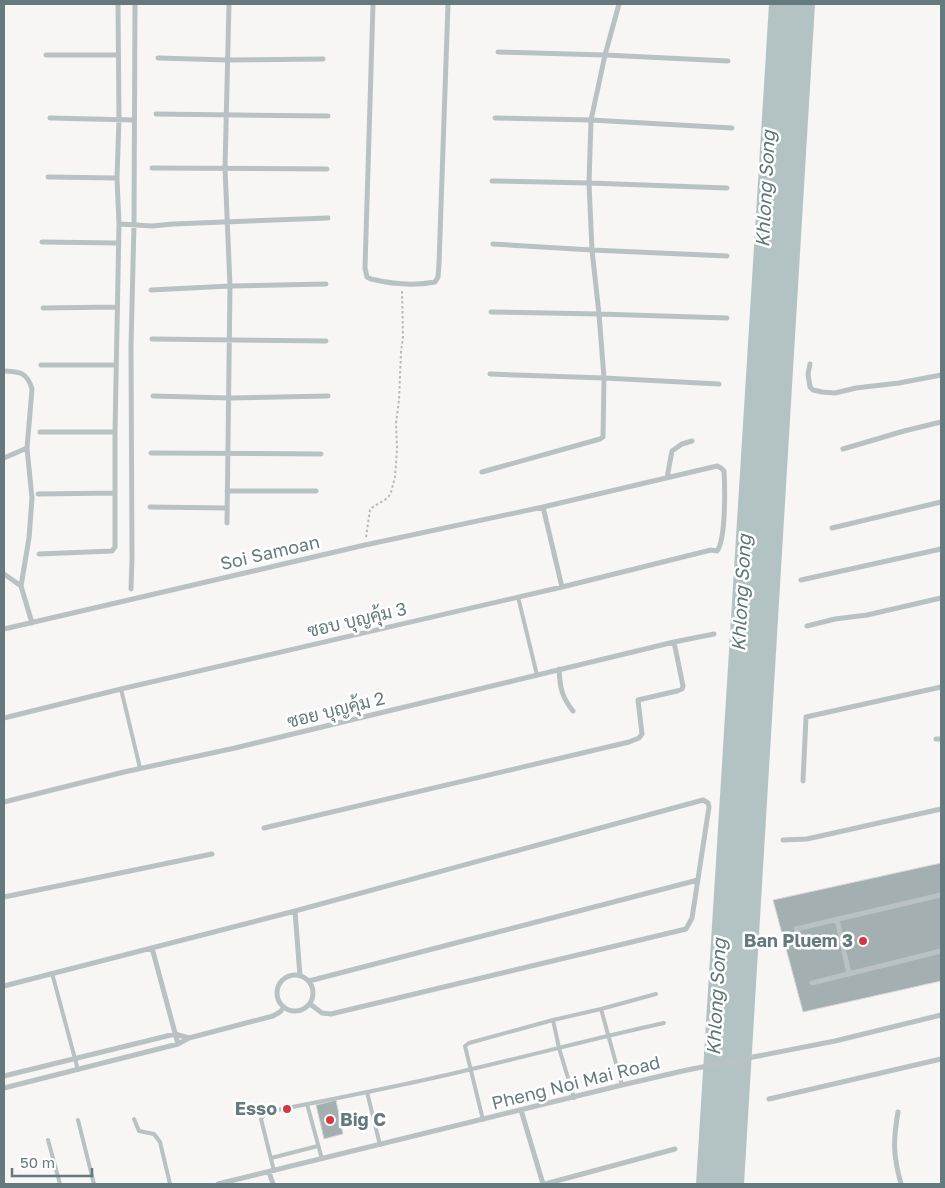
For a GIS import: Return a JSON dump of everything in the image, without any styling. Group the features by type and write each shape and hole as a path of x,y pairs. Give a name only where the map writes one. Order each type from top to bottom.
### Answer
{"street":[{"path":"39,554 112,551 115,547 119,119 118,4"},
{"path":"131,589 131,346 134,224 135,4"},
{"path":"226,523 230,286 225,168 229,4"},
{"path":"373,4 365,268 367,277 371,279 402,284 435,282 438,277 440,264 448,4"},
{"path":"482,472 600,440 604,434 604,378 592,250 589,183 591,120 604,55 619,4"},
{"path":"498,52 728,61"},
{"path":"46,55 117,55"},
{"path":"158,58 227,60 323,59"},
{"path":"156,114 328,116"},
{"path":"50,118 134,120"},
{"path":"495,118 591,120 732,128"},
{"path":"152,168 327,169"},
{"path":"48,177 117,178"},
{"path":"492,182 727,188"},
{"path":"118,224 152,226 328,218"},
{"path":"42,242 118,243"},
{"path":"493,244 727,256"},
{"path":"151,290 326,284"},
{"path":"43,308 116,307"},
{"path":"491,312 727,318"},
{"path":"152,339 326,341"},
{"path":"810,364 808,374 810,387 813,390 828,393 941,376"},
{"path":"41,365 116,365"},
{"path":"4,370 19,372 27,376 32,389 27,448 32,498 21,586 32,623"},
{"path":"490,374 720,384"},
{"path":"152,396 229,398 328,396"},
{"path":"843,449 941,422"},
{"path":"40,432 115,432"},
{"path":"667,478 672,451 682,444 692,442"},
{"path":"4,458 27,448"},
{"path":"151,453 320,454"},
{"name":"Soi Samoan","path":"4,629 366,544 543,507 716,466 724,471 724,512 720,547 716,552"},
{"path":"227,491 316,491"},
{"path":"38,494 115,493"},
{"path":"832,528 941,502"},
{"path":"150,506 227,508"},
{"path":"543,507 562,587"},
{"path":"801,580 941,549"},
{"name":"ซอบ บุญคุ้ม 3","path":"4,718 562,587 711,550 716,552"},
{"path":"4,574 21,586"},
{"path":"807,626 835,619 867,615 941,598"},
{"name":"ซอย บุญคุ้ม 2","path":"4,802 140,768 234,748 559,669 714,634"},
{"path":"264,828 620,744 638,738 642,734 638,700 677,691 684,686 674,642"},
{"path":"559,669 562,695 573,711"},
{"path":"803,781 806,717 941,687"},
{"path":"4,986 295,911 704,800 708,803 709,807 692,918 686,929 331,1014 322,1014 310,1004"},
{"path":"783,840 807,839 941,810"},
{"path":"4,896 212,854"},
{"path":"309,981 698,880"},
{"path":"796,929 941,895"},
{"path":"295,911 300,976"},
{"path":"837,919 848,974"},
{"path":"152,948 178,1044"},
{"path":"812,983 941,951"},
{"path":"300,976 309,981 313,990 313,996 310,1004 305,1009 296,1012 290,1011 278,999 278,987 288,977 300,976"},
{"path":"4,1088 178,1044 189,1038 273,1016 284,1007"},
{"name":"Pheng Noi Mai Road","path":"218,1184 622,1085 687,1070 835,1041 941,1015"},
{"path":"4,1076 176,1034 189,1038"},
{"path":"769,1099 941,1059"},
{"path":"521,1110 544,1184 675,1149"},
{"path":"898,1112 894,1150 900,1184"},
{"path":"272,1171 273,1184"}],"lane":[{"path":"518,597 537,675"},
{"path":"121,689 140,768"},
{"path":"52,973 78,1070"},
{"path":"483,1120 466,1044 656,994"},
{"path":"601,1009 622,1085"},
{"path":"553,1020 574,1098"},
{"path":"272,1171 271,1158 261,1119 265,1114 272,1111 471,1070 608,1035 664,1023"},
{"path":"367,1092 380,1145"},
{"path":"307,1104 322,1159"},
{"path":"134,1119 139,1131 154,1134 160,1142 170,1184"},
{"path":"78,1120 94,1184"},
{"path":"48,1140 60,1184"},
{"path":"271,1158 318,1146"}],"path":[{"path":"366,544 370,510 389,496 394,477 403,338 402,284"}],"water":[{"name":"Khlong Song","path":"769,4 815,4 744,1184 696,1184"}],"building":[{"name":"Ban Pluem 3","path":"941,863 941,981 803,1012 773,900"},
{"name":"Big C","path":"336,1100 343,1134 324,1139 316,1105"}],"place":[{"name":"Ban Pluem 3","path":"863,941"},
{"name":"Esso","path":"287,1109"},
{"name":"Big C","path":"330,1120"}]}
